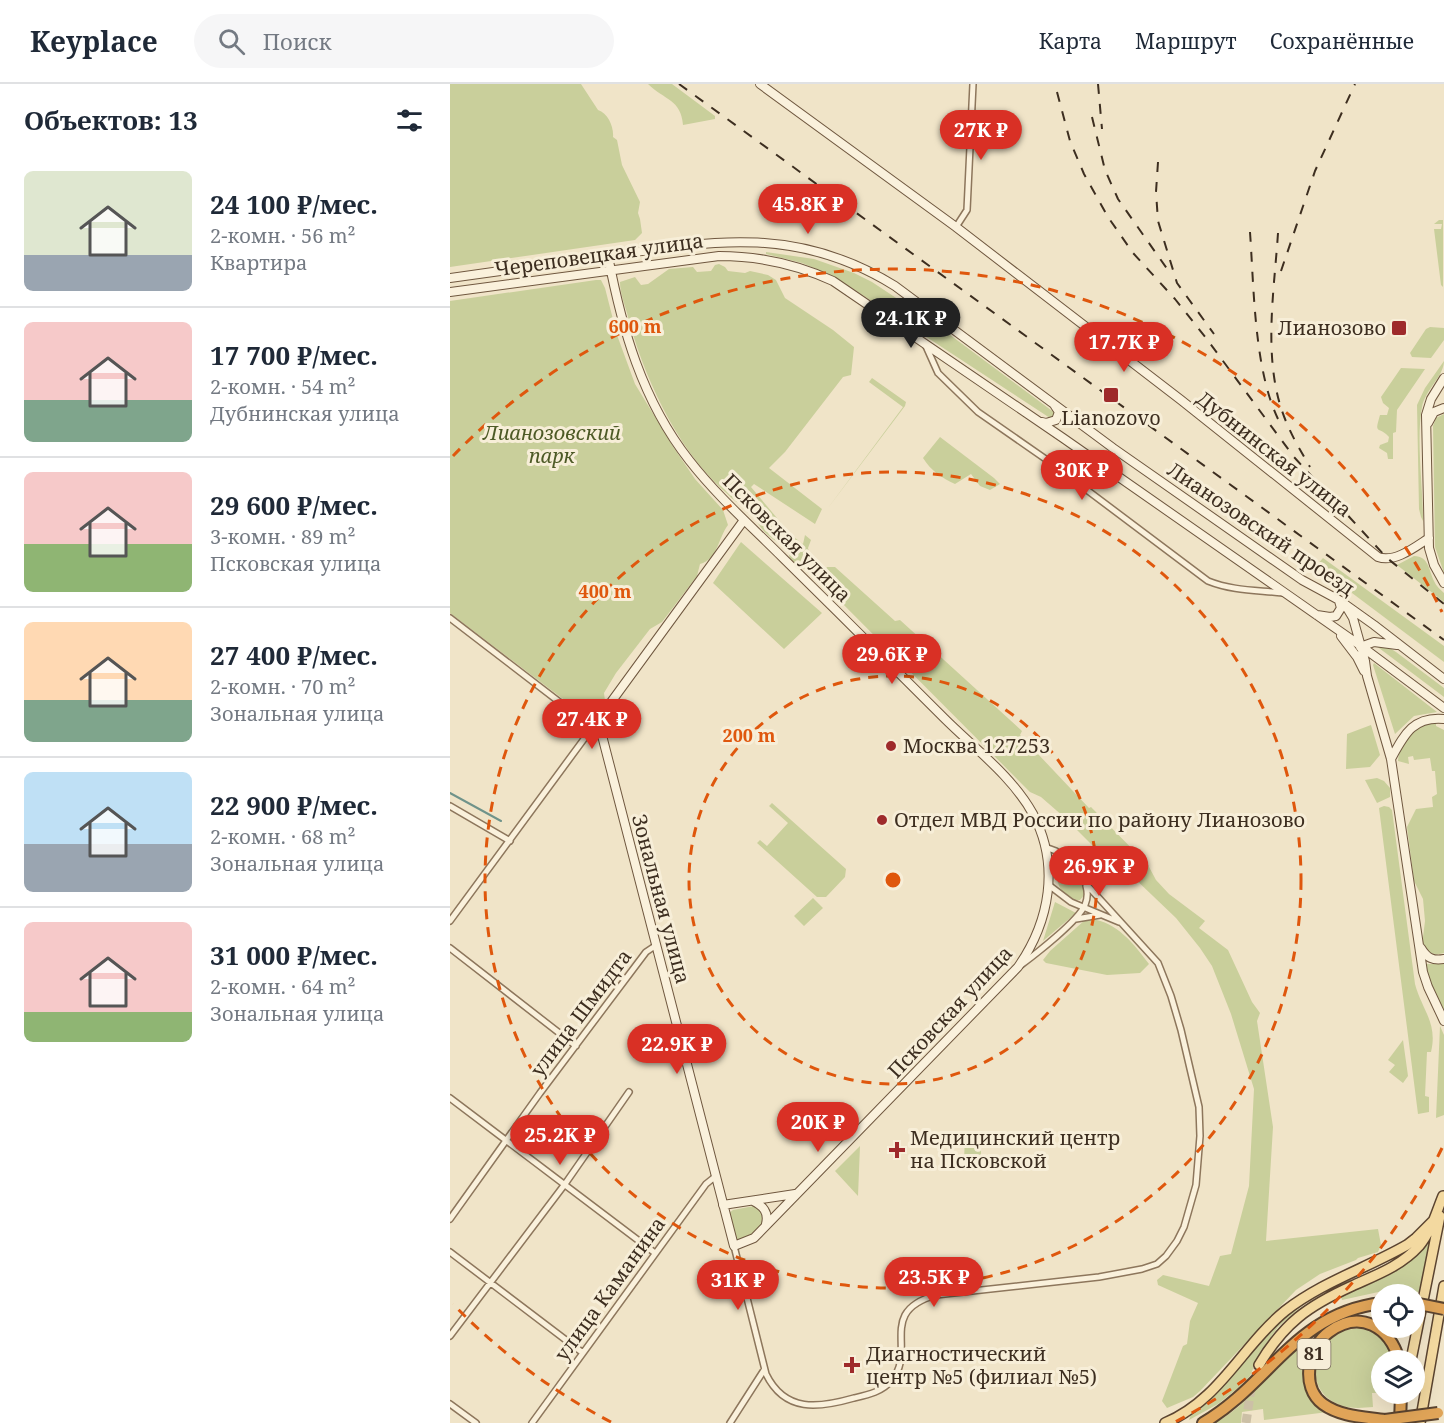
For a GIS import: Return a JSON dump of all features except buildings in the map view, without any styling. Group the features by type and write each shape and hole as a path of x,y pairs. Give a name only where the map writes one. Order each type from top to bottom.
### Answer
{"highway":[{"path":"1203,1423 1230,1406 1290,1346 1323,1322 1354,1309 1371,1305"},
{"path":"1425,1305 1444,1309"},
{"name":"81","path":"1385,1420 1342,1413 1322,1403 1311,1386 1310,1365 1319,1342 1328,1332 1340,1325 1358,1322 1374,1325 1382,1330 1395,1350"},
{"path":"1354,1423 1441,1412"}],"main road":[{"path":"1259,1365 1278,1337 1306,1310 1401,1262 1420,1244 1434,1220 1444,1195"},
{"path":"1413,1350 1444,1195"},
{"path":"1165,1423 1178,1418 1207,1395 1283,1313 1301,1299 1407,1245 1434,1220"},
{"path":"1419,1423 1444,1286"}],"street":[{"name":"Дубнинская улица","path":"760,84 956,227 1378,557 1397,556 1429,538"},
{"path":"956,227 967,210 973,84"},
{"name":"Череповецкая улица","path":"450,278 698,243 748,241"},
{"name":"Лианозовский проезд","path":"748,241 793,245 816,250 884,279 1055,405 1283,567 1340,601 1444,679"},
{"name":"Псковская улица","path":"608,256 630,348 653,402 688,459 717,494 999,771 1033,815 1045,847 1050,886 1036,935 1018,968 766,1226 749,1242 734,1246"},
{"name":"Череповецкая улица","path":"450,291 699,257 753,257"},
{"name":"Лианозовский проезд","path":"753,257 798,267 833,281 1038,420 1361,646 1444,708"},
{"path":"925,343 931,362 945,383 978,412 1047,460 1208,581 1243,591 1284,594"},
{"path":"1444,378 1427,409 1426,430 1431,558 1444,583"},
{"path":"1038,420 1046,423 1056,420 1059,412 1055,405"},
{"path":"1426,430 1434,412 1444,408"},
{"path":"450,921 744,520"},
{"path":"1313,614 1324,617 1336,616 1341,608 1340,601"},
{"path":"1340,601 1353,618 1391,759 1425,979 1444,1021"},
{"path":"450,618 592,727"},
{"path":"1334,628 1357,657 1367,676"},
{"path":"1357,657 1358,648 1366,643 1383,642 1402,646"},
{"path":"1391,759 1400,742 1412,728 1430,719 1444,719"},
{"name":"Зональная улица","path":"598,720 764,1370"},
{"path":"450,806 510,841"},
{"path":"764,1370 777,1391 798,1404 826,1405 863,1396 884,1388 892,1380 898,1369 904,1318 916,1301 936,1295 1099,1277 1142,1269 1157,1264 1177,1241 1184,1227 1196,1185 1200,1121 1199,1107 1181,1030 1158,963 1056,851 1045,847"},
{"path":"1018,968 1075,919 1084,908 1088,894 1086,885"},
{"path":"1050,886 1058,894 1084,908 1106,915 1126,927"},
{"path":"1075,919 1106,915"},
{"path":"1417,938 1426,956 1432,960 1444,959"},
{"name":"улица Шмидта","path":"450,1219 646,952 656,946"},
{"path":"450,948 576,1046"},
{"path":"450,1336 565,1184 628,1092"},
{"path":"450,1098 656,1253"},
{"name":"улица Каманина","path":"531,1423 705,1184 716,1176"},
{"path":"723,1205 795,1194"},
{"path":"752,1200 762,1205 766,1212 766,1226"},
{"path":"450,1252 583,1353"},
{"path":"730,1423 764,1370"},
{"path":"450,1404 476,1423"}],"green space":[{"path":"450,84 581,84 611,125 613,137 617,140 622,165 640,202 638,213 642,233 635,240 450,267"},
{"path":"648,84 672,84 715,116 715,119 683,125 682,116 675,105"},
{"path":"1443,220 1443,287 1434,229 1441,229 1442,224 1434,224"},
{"path":"766,252 814,259 872,282 934,323 1055,413 1053,418 835,277 802,263 766,254"},
{"path":"719,264 728,271 745,273 750,271 768,275 776,280 785,298 854,347 851,375 843,377 785,452 769,468 822,509 815,524 754,484 751,487 786,531 803,544 805,535 811,540 808,548 811,559 810,567 805,569 790,560 788,549 768,536 761,528 754,516 758,507 754,495 745,505 736,501 706,473 690,453 663,408 652,384 623,301 620,282 635,277 641,285 648,284 669,269 693,267 697,272 711,271 715,265"},
{"name":"Лианозовский парк","path":"601,280 605,288 617,335 635,384 695,479 723,510 728,525 711,558 700,564 697,576 662,622 650,629 616,673 604,693 605,701 598,715 588,718 450,613 450,301"},
{"path":"1444,328 1444,340 1431,358 1412,357 1410,353 1426,329"},
{"path":"1444,361 1441,372 1424,401 1420,420 1423,521 1419,509 1417,405 1425,388"},
{"path":"1401,368 1425,369 1397,410 1396,432 1393,433 1393,459 1388,459 1387,453 1379,448 1380,445 1388,442 1389,437 1377,428 1380,415 1387,415 1389,408 1383,403 1381,397"},
{"path":"872,378 906,402 905,406 828,508 903,407 869,382"},
{"path":"1444,414 1444,573 1435,547 1433,426 1436,418"},
{"path":"940,437 1000,484 990,490 980,486 971,474 955,484 937,474 923,458"},
{"path":"741,542 822,613 784,649 713,583"},
{"path":"1414,556 1426,561 1435,583 1444,593 1444,602 1397,565"},
{"path":"1323,558 1444,646 1444,662 1316,566"},
{"path":"827,567 835,567 895,621 900,620 1022,731 1020,735 1089,808 1091,807 1148,865 1156,880 1169,894 1205,921 1199,928 1228,950 1252,1002 1260,1013 1257,1021 1273,1127 1266,1241 1378,1229 1381,1245 1378,1252 1320,1274 1296,1290 1200,1391 1193,1397 1167,1408 1162,1401 1183,1346 1187,1344 1190,1321 1198,1303 1158,1285 1157,1280 1163,1275 1209,1286 1220,1256 1231,1254 1249,1186 1254,1089 1231,1014 1212,966 1176,918 1131,875 1118,871 1041,797 1030,792 823,584 823,573"},
{"path":"1375,645 1385,645 1444,688 1444,697"},
{"path":"1374,663 1437,712 1414,716 1395,734"},
{"path":"1436,723 1436,726 1444,730 1444,953 1434,954 1422,945 1425,921 1423,899 1414,881 1407,827 1416,809 1433,807 1432,797 1437,794 1435,771 1432,771 1430,758 1414,760 1413,756 1408,757 1409,764 1398,761 1402,746 1410,734 1421,726"},
{"path":"1371,725 1380,755 1370,767 1346,769 1347,734"},
{"path":"1377,778 1384,781 1390,788 1390,797 1377,803 1365,780"},
{"path":"772,803 846,869 845,877 826,897 817,897 757,843 760,840 767,846 788,823 769,806"},
{"path":"1384,806 1392,810 1415,984 1431,1025 1433,1042 1431,1052 1427,1052 1425,1096 1429,1097 1429,1112 1418,1114 1379,808"},
{"path":"1055,854 1084,888 1085,894 1080,900 1066,896 1058,884"},
{"path":"813,898 823,908 804,926 794,916"},
{"path":"1055,902 1076,913 1043,941"},
{"path":"1091,919 1117,929 1149,964 1140,973 1107,975 1046,963 1043,960 1085,920"},
{"path":"1424,964 1444,964 1444,1010 1428,979"},
{"path":"1440,1026 1444,1035 1444,1115 1436,1118"},
{"path":"1403,1040 1408,1076 1403,1083 1389,1072 1395,1065 1388,1060"},
{"path":"965,1136 981,1136 981,1161 964,1161"},
{"path":"860,1146 858,1196 835,1171"},
{"path":"754,1206 763,1213 764,1224 746,1239 734,1239 729,1213 733,1210"},
{"path":"1430,1242 1421,1284 1371,1284 1371,1294 1342,1300 1341,1297 1400,1268"},
{"path":"1325,1291 1304,1304 1278,1327 1260,1353 1250,1376 1238,1388 1218,1404 1189,1420 1191,1414 1220,1388 1284,1319 1310,1299"},
{"path":"1361,1328 1371,1332 1371,1338 1379,1338 1389,1350 1371,1350 1371,1404 1373,1407 1340,1405 1328,1399 1316,1380 1318,1357 1323,1347 1342,1331"},
{"path":"1319,1335 1310,1346 1304,1370 1328,1412 1264,1420 1263,1409 1242,1412 1241,1423 1214,1423 1240,1405 1288,1358"}],"waterway":[{"path":"450,793 501,821"}],"tunnel":[{"path":"1246,1423 1251,1388 1259,1365"}],"railway":[{"path":"679,84 1444,640"},
{"path":"1098,84 1102,129"},
{"path":"1281,271 1315,171 1355,84"},
{"path":"1057,92 1070,141 1084,174 1108,217 1133,253 1175,299 1206,338 1294,457 1387,558 1444,604"},
{"path":"1092,117 1105,170 1118,199 1170,273"},
{"path":"1158,162 1156,192 1158,221 1177,283 1214,334"},
{"path":"1250,232 1254,303 1260,354 1264,378 1279,421"},
{"path":"1278,233 1271,331 1274,380 1288,426 1310,467"}],"place":[{"name":"Лианозово","path":"1399,328"},
{"name":"Lianozovo","path":"1111,395"},
{"name":"Москва 127253","path":"891,746"},
{"name":"Отдел МВД России по району Лианозово","path":"882,820"},
{"name":"Медицинский центр на Псковской","path":"897,1150"},
{"name":"Диагностический центр №5 (филиал №5)","path":"852,1365"}]}
